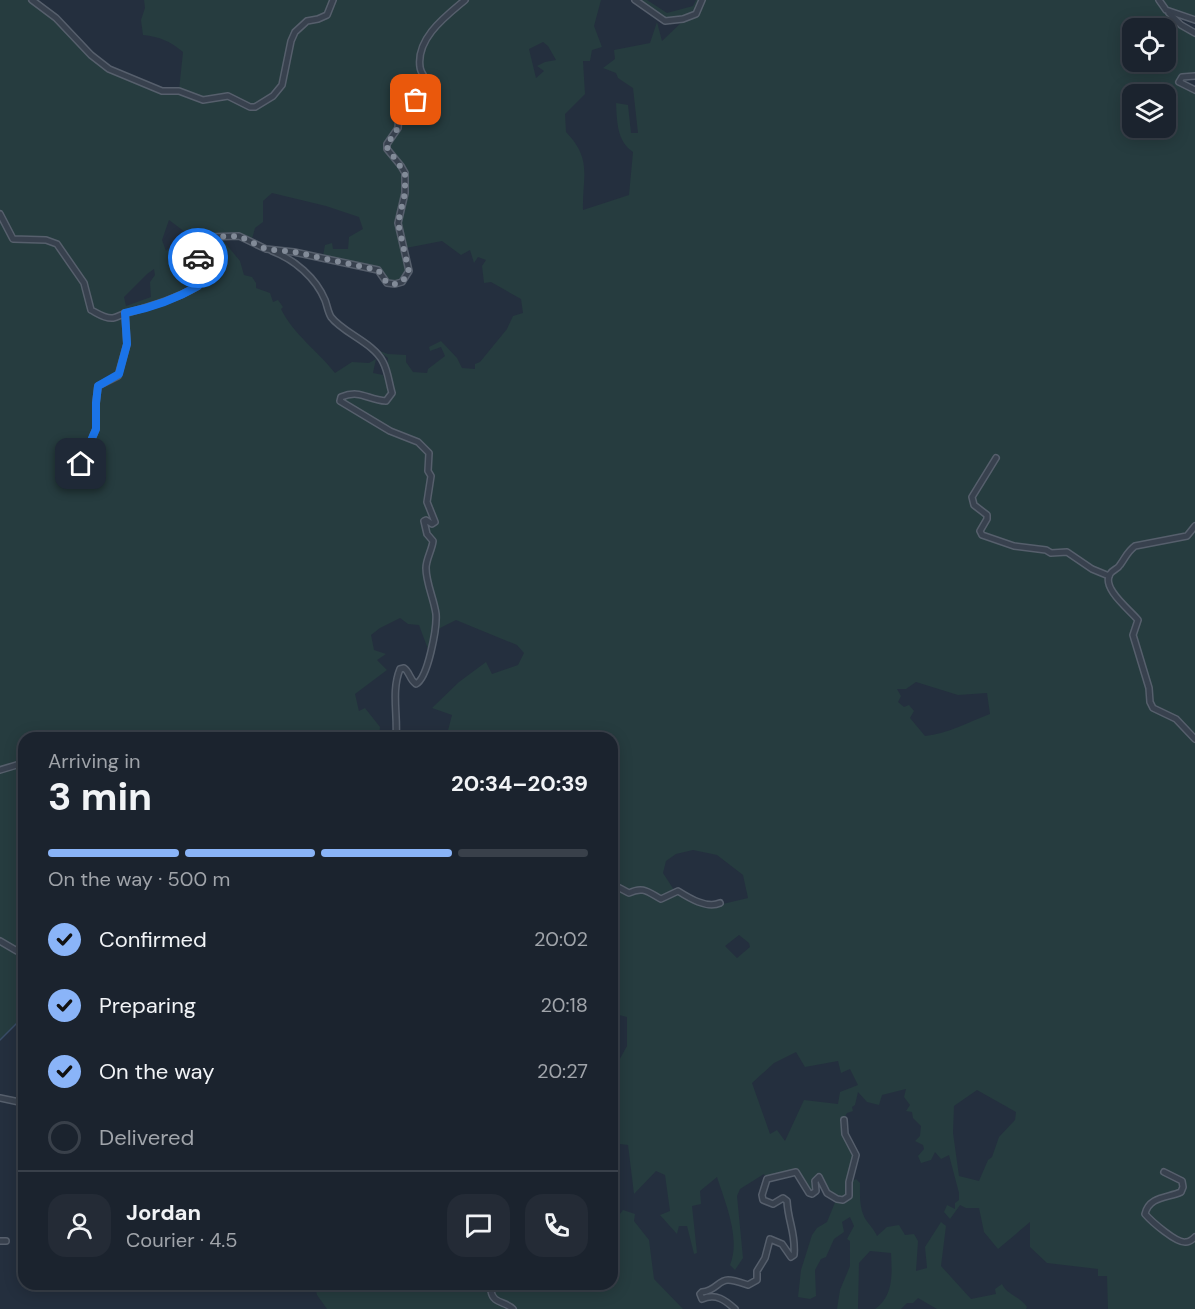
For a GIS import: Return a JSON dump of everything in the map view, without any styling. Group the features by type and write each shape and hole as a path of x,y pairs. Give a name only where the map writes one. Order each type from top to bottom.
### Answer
{"street":[{"path":"32,0 56,18 91,55 109,69 162,91 179,92 203,100 228,96 250,107 255,107 273,96 282,85 295,32 307,21 327,15 333,0"},
{"path":"266,249 294,252 378,270 384,281 391,284 406,279 409,268 398,223 406,182 401,166 386,146 398,128 399,113 425,93 428,87 420,67 426,41 434,27 465,0"},
{"path":"635,0 665,21 696,14 702,0"},
{"path":"1159,0 1181,25 1195,33"},
{"path":"1166,10 1195,20"},
{"path":"1195,76 1182,77 1179,82 1195,90"},
{"path":"0,214 13,239 52,241 62,248 84,283 91,310 114,318 149,308 164,300 183,295 198,286 202,271 197,243 207,237 239,236 288,260 314,279 330,315 340,326 360,339 383,360 392,393 386,401 351,393 341,396 340,401 375,423 418,442 429,453 428,471 431,476 428,502 435,522 432,524 427,520 424,521 427,534 433,541 426,567 436,616 435,630 426,671 421,681 416,684 404,668 400,669 394,708 396,732"},
{"path":"82,471 81,464 96,429 98,386 118,376 127,344 125,313"},
{"path":"996,458 972,497 974,505 985,511 987,515 980,531 982,535 1014,546 1046,550 1052,553 1067,552 1092,570 1109,576"},
{"path":"1109,576 1119,567 1128,551 1135,546 1187,536 1195,526"},
{"path":"1109,576 1111,591 1138,620 1133,635 1153,708 1176,718 1195,739"},
{"path":"0,770 18,765"},
{"path":"618,887 629,892 639,888 661,899 678,891 707,905 720,903"},
{"path":"0,941 18,951"},
{"path":"0,1098 18,1102"},
{"path":"735,1309 717,1297 709,1296 702,1299 700,1294 711,1291 727,1280 748,1285 757,1280 757,1271 765,1258 770,1239 776,1239 791,1257 794,1255 795,1239 787,1201 783,1198 773,1204 764,1200 762,1195 767,1179 796,1172 809,1193 816,1191 815,1181 819,1177 830,1195 843,1200 849,1196 849,1182 856,1155 845,1134 844,1120"},
{"path":"1164,1172 1182,1181 1181,1192 1163,1195 1146,1209 1145,1214 1176,1240 1183,1243 1195,1237"},
{"path":"491,1290 495,1300 513,1309"}],"green space":[{"path":"0,0 30,0 55,19 100,65 162,92 179,93 203,101 228,98 255,109 284,86 292,41 301,26 328,15 335,0 462,0 433,26 417,67 426,86 423,92 405,105 396,127 385,144 384,149 401,174 403,189 396,222 407,269 407,275 401,280 388,281 380,269 323,256 325,245 332,243 333,249 348,249 349,237 363,229 359,217 326,206 272,193 263,201 263,222 255,228 252,239 238,233 221,233 205,237 193,245 200,271 196,285 150,306 106,315 93,308 86,282 63,246 53,239 14,237 0,211","holes":["169,220 185,232 173,250 166,251 162,240","154,269 155,275 150,282 151,297 126,306 124,297"]},
{"path":"144,0 332,0 325,14 302,23 294,31 287,66 279,86 262,101 250,106 232,96 203,98 179,90 183,52 164,40 143,35 141,20 145,8"},
{"path":"469,0 601,0 594,26 602,47 592,50 590,61 583,61 585,94 565,114 566,132 580,151 583,160 583,210 629,195 633,152 621,137 616,103 628,105 631,133 638,133 633,88 618,78 616,73 603,68 615,59 614,50 650,43 657,22 662,41 683,21 698,15 704,0 1157,0 1172,18 1122,18 1122,72 1176,72 1176,22 1195,34 1195,74 1181,76 1178,83 1195,92 1195,524 1187,535 1134,545 1127,550 1118,566 1108,574 1092,568 1068,551 1051,551 1046,548 1015,545 982,533 988,516 975,504 974,497 990,473 996,456 973,492 971,502 986,518 979,531 981,536 1014,548 1067,554 1091,570 1107,577 1110,592 1137,621 1131,636 1148,689 1148,702 1153,709 1175,720 1195,741 1195,1236 1184,1241 1176,1238 1157,1223 1156,1225 1179,1242 1190,1242 1195,1239 1195,1309 1108,1309 1107,1276 1098,1276 1098,1269 1047,1263 1030,1247 1030,1222 998,1249 984,1232 979,1208 966,1208 960,1205 950,1219 944,1212 947,1205 955,1209 959,1193 949,1155 941,1159 935,1152 931,1160 921,1163 918,1156 924,1149 923,1145 915,1141 920,1136 921,1126 913,1118 912,1112 906,1111 910,1105 904,1097 906,1089 882,1095 879,1105 867,1102 858,1092 855,1105 852,1107 853,1111 847,1113 843,1120 844,1134 854,1155 846,1197 832,1194 820,1176 815,1178 815,1190 810,1192 796,1171 766,1178 764,1174 740,1189 737,1196 743,1258 735,1270 730,1265 734,1244 731,1221 717,1177 700,1191 701,1204 692,1206 697,1253 694,1254 687,1226 679,1226 677,1234 660,1215 670,1211 665,1175 656,1171 634,1194 628,1145 618,1144 618,1062 627,1046 627,1017 618,1013 618,889 629,894 642,890 664,901 678,892 710,907 748,898 743,875 717,855 693,850 676,854 666,861 663,873 674,890 664,898 642,888 638,887 629,891 618,886 618,732 448,732 452,715 432,708 459,682 486,662 492,674 518,665 524,653 517,645 456,620 436,630 429,573 433,540 428,533 426,522 431,526 436,522 429,502 432,476 429,471 431,464 429,450 419,441 390,430 341,398 354,395 387,402 394,393 387,368 388,358 377,350 388,354 406,355 406,362 413,372 427,373 428,369 445,356 441,347 430,351 429,347 441,341 457,358 462,368 475,369 475,364 480,362 507,329 513,316 523,313 521,299 491,282 484,283 482,266 486,260 478,257 474,263 470,250 461,255 442,241 406,248 401,219 408,191 406,175 389,145 400,129 402,114 422,99 429,89 430,86 422,67 422,56 430,37","holes":["543,42 556,60 537,66 544,71 536,78 529,49","916,682 958,695 987,693 990,714 950,730 925,736 910,718 914,711 909,705 904,707 898,702 901,696 897,689 906,689","739,935 749,943 750,947 737,958 725,946","796,1052 805,1067 838,1061 841,1073 850,1069 858,1085 840,1092 838,1104 804,1100 785,1141 777,1130 770,1134 752,1083 774,1063","977,1090 1016,1112 1015,1120 999,1137 992,1157 988,1160 979,1181 959,1176 953,1133 954,1106"]},
{"path":"639,0 647,0 667,13 693,6 696,0 700,0 695,12 682,17 666,19"},
{"path":"1162,0 1195,0 1195,18 1167,8"},
{"path":"0,218 12,241 45,242 56,245 82,284 89,312 98,316 124,316 128,336 127,315 164,304 199,288 204,271 198,247 208,239 221,238 240,261 244,275 252,277 256,288 270,293 273,302 278,300 292,326 335,373 352,362 369,363 376,359 373,373 383,375 391,392 385,400 355,392 349,392 338,398 367,420 418,444 427,451 429,475 426,502 433,522 426,519 431,541 424,566 435,616 429,652 419,625 408,624 400,618 371,635 374,650 386,654 377,660 387,670 355,694 359,711 365,708 380,727 380,732 18,732 18,763 0,769"},
{"path":"1195,529 1195,737 1177,717 1154,707 1134,635 1139,625 1113,591 1110,576 1129,552 1135,548 1189,537"},
{"path":"18,764 18,950 0,939 0,772"},
{"path":"0,942 18,950 18,1022 0,1040"},
{"path":"856,1179 860,1183 862,1211 877,1236 887,1227 899,1225 905,1235 914,1234 918,1241 916,1271 927,1268 925,1247 941,1222 946,1226 941,1266 971,1299 996,1294 995,1289 1002,1284 1007,1291 1024,1303 1026,1309 937,1309 918,1298 901,1309 875,1309 886,1298 891,1284 891,1253 870,1251 859,1263 858,1309 837,1309 840,1290 850,1266 850,1241 847,1239 854,1226 850,1217 842,1222 844,1232 834,1239 826,1257 821,1259 815,1270 816,1296 810,1299 798,1297 801,1270 812,1235 817,1228 827,1222 836,1200 848,1200 851,1182"},
{"path":"623,1210 635,1214 634,1221 649,1240 654,1279 683,1309 515,1309 496,1299 492,1292 495,1290 618,1290 619,1215"},
{"path":"316,1290 336,1292 336,1290 492,1290 490,1297 511,1309 327,1309"}],"waterway":[{"path":"0,1040 18,1022"}],"way so far":[{"path":"198,258 197,243 207,237 239,236 247,238 258,247 294,252 378,270 387,283 402,282 409,274 398,223 405,193 405,173 386,146 398,128 399,113 416,100"}],"route":[{"path":"81,464 96,429 98,386 119,374 127,344 128,327 125,313 149,308 164,300 183,295 198,286 202,271 198,258"}]}
